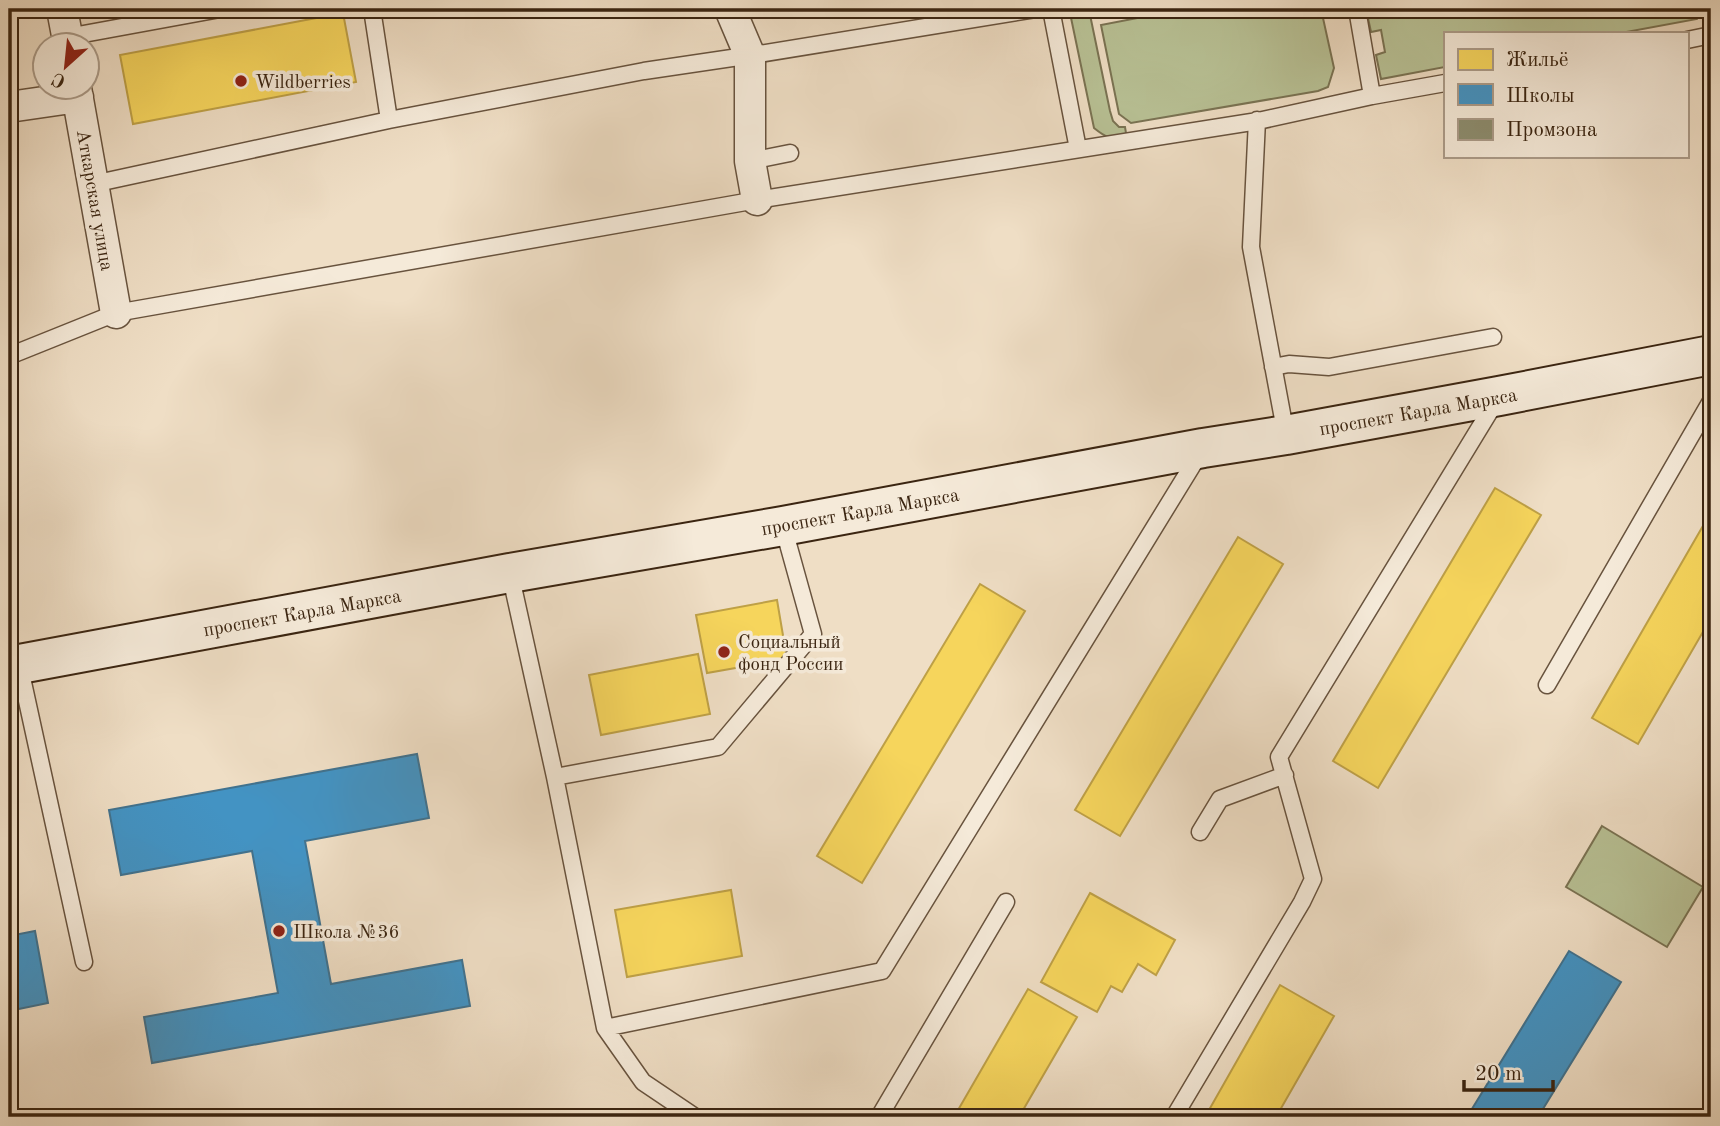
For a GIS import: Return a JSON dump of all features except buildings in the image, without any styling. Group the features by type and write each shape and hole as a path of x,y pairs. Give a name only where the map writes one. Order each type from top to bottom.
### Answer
{"street":[{"path":"730,9 750,56 750,161 757,200"},
{"path":"9,107 32,102"},
{"name":"Аткарская улица","path":"79,102 116,313"},
{"name":"проспект Карла Маркса","path":"14,665 510,573 1286,435 1711,355"}],"lane":[{"path":"66,30 220,9"},
{"path":"372,9 390,120"},
{"path":"93,184 390,120 644,71 1035,9"},
{"path":"1051,9 1078,149"},
{"path":"1357,9 1373,96"},
{"path":"1688,40 1711,35"},
{"path":"9,356 116,313 757,200 1257,120 1444,83"},
{"path":"1257,120 1251,247 1286,435"},
{"path":"750,161 790,153"},
{"path":"1273,367 1289,363 1329,367 1493,337"},
{"path":"1174,1117 1302,902 1313,879 1279,757 1499,396"},
{"path":"1547,685 1711,401"},
{"path":"605,1028 882,971 1203,448"},
{"path":"555,777 718,747 813,634 783,526"},
{"path":"510,573 555,777 605,1028 643,1082 695,1117"},
{"path":"14,665 84,962"},
{"path":"1200,831 1220,799 1285,775"},
{"path":"878,1117 1006,902"}],"green space":[{"path":"1184,9 1321,9 1334,68 1328,87 1318,91 1131,123 1119,114 1101,25"},
{"path":"1366,9 1700,9 1697,19 1626,32 1444,32 1444,67 1381,79 1376,55 1385,52 1381,30 1371,32"},
{"path":"1089,10 1110,111 1113,121 1119,127 1125,127 1127,139 1109,138 1094,128 1070,13"},
{"path":"1602,826 1703,887 1667,947 1566,887"}],"place":[{"name":"Wildberries","path":"241,81"},
{"name":"Социальный фонд России","path":"724,652"},
{"name":"Школа №36","path":"279,931"}]}
